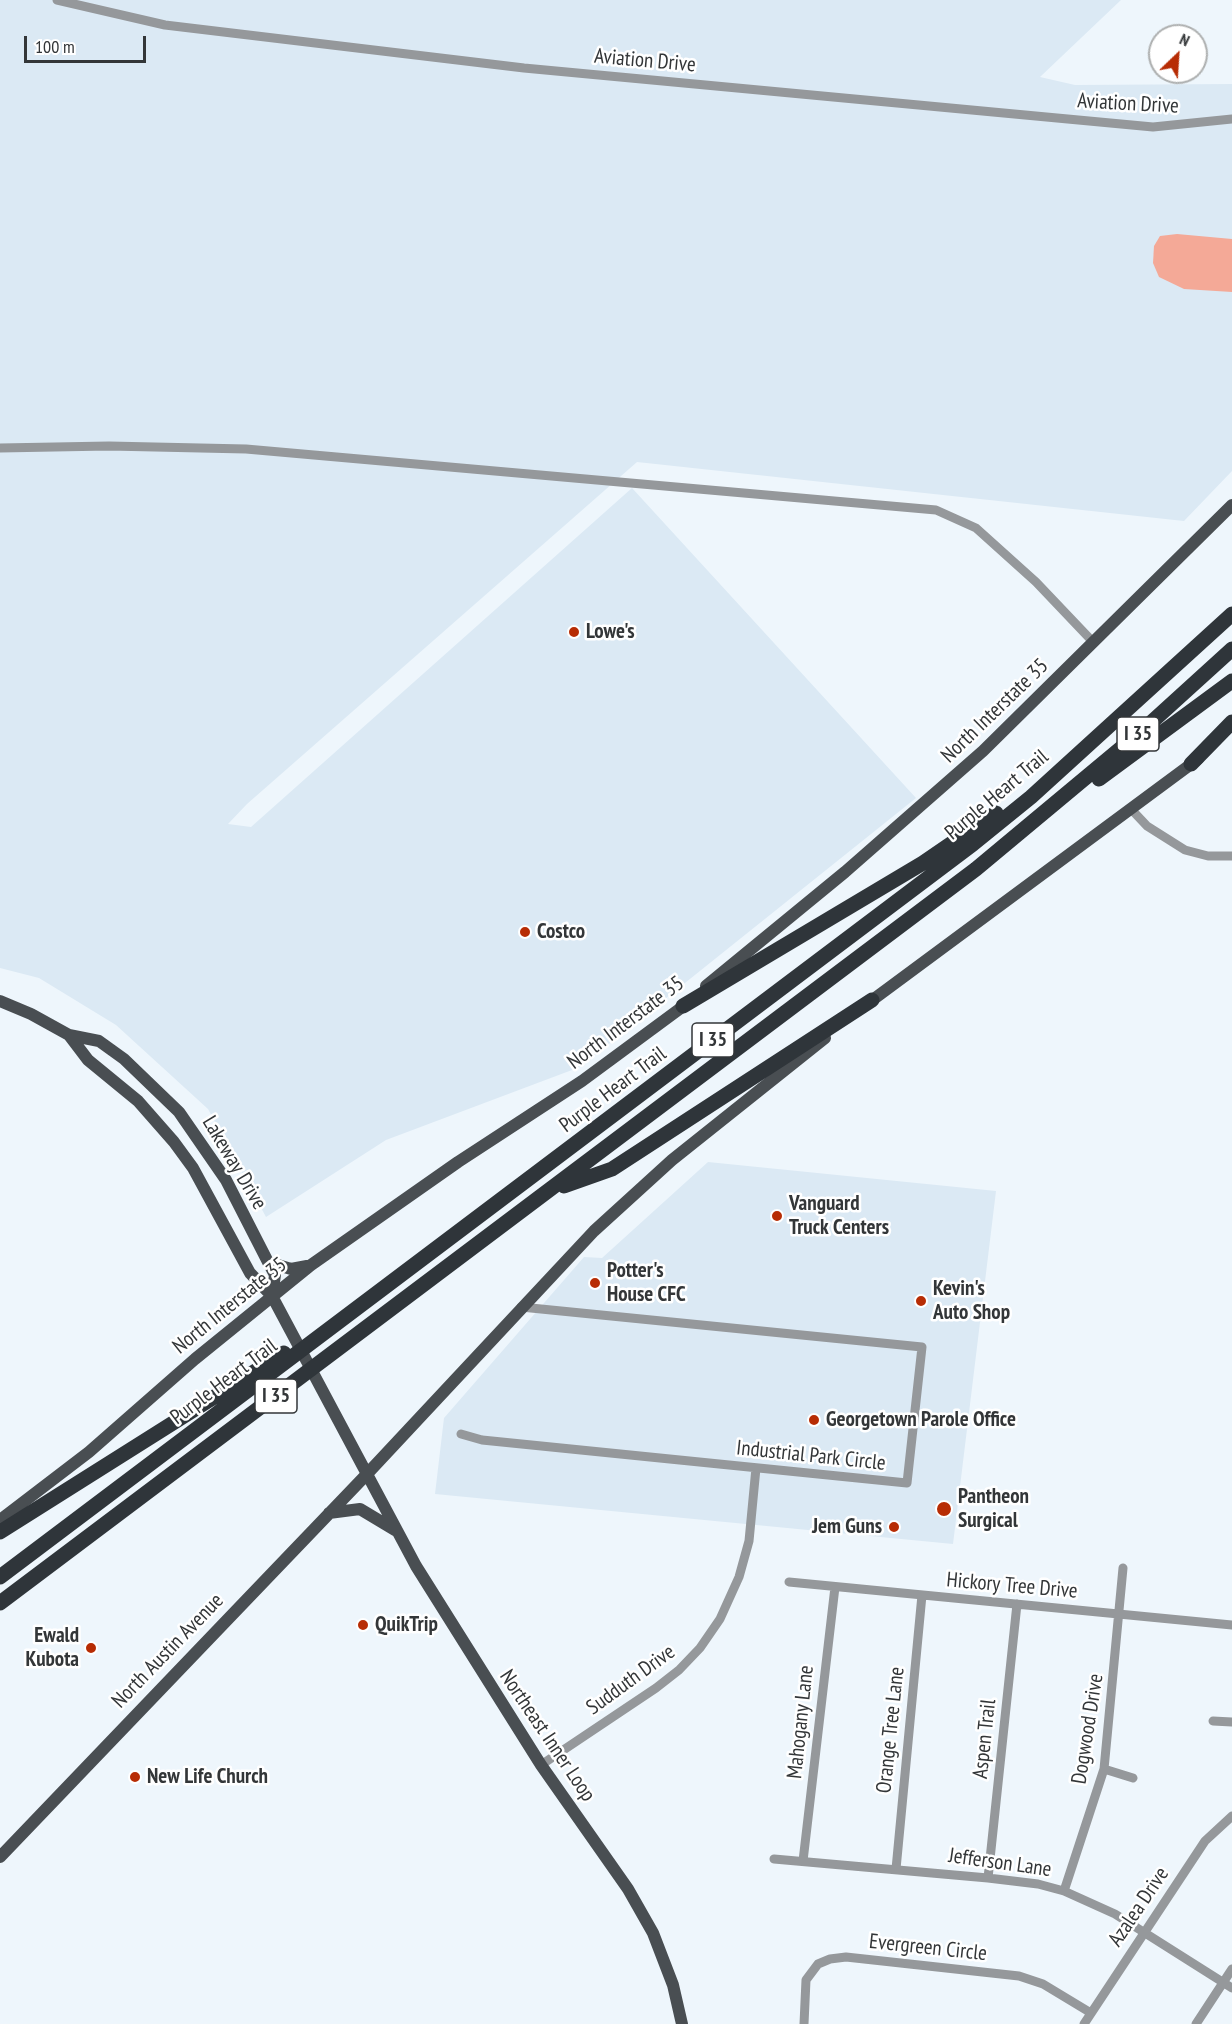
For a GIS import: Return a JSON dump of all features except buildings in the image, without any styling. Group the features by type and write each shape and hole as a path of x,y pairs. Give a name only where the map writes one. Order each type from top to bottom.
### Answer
{"highway":[{"name":"Purple Heart Trail","path":"0,1577 973,844 1031,797 1232,614"},
{"name":"Purple Heart Trail","path":"0,1603 875,947 1041,816 1144,729 1232,649"},
{"path":"1041,816 1104,775 1232,681"},
{"path":"1191,764 1232,722"},
{"path":"683,1006 923,863 986,821 1081,751"},
{"path":"552,1190 612,1168 872,1000"},
{"path":"0,1532 278,1356 339,1322"}],"main road":[{"name":"North Interstate 35","path":"0,1520 89,1452 311,1265 458,1162 582,1081 683,1006 963,770 1232,505"},
{"path":"367,1474 594,1231 672,1160 872,1000 1232,733"},
{"name":"Lakeway Drive","path":"0,1001 31,1014 69,1035 99,1041 124,1059 178,1112 220,1171 275,1275 272,1296"},
{"name":"Lakeway Drive","path":"69,1035 88,1060 138,1101 174,1142 198,1178 250,1273 272,1296 367,1474"},
{"path":"268,1262 291,1269 311,1265"},
{"name":"North Austin Avenue","path":"0,1857 367,1474"},
{"name":"Northeast Inner Loop","path":"367,1474 465,1648 541,1765 628,1889 643,1915 674,1985 682,2024"},
{"path":"328,1513 360,1509 398,1532"}],"street":[{"name":"Aviation Drive","path":"57,0 165,25 524,68 1153,127 1232,119"},
{"path":"0,448 109,446 246,448 936,510 976,528 1036,582 1094,643"},
{"path":"1131,809 1147,826 1185,850 1208,856 1232,856"},
{"name":"Industrial Park Circle","path":"461,1434 482,1440 907,1483 922,1347 521,1307"},
{"name":"Sudduth Drive","path":"541,1765 664,1682 680,1670 700,1648 720,1619 739,1578 749,1541 756,1468"},
{"name":"Dogwood Drive","path":"1064,1891 1104,1769 1123,1568"},
{"name":"Hickory Tree Drive","path":"789,1582 1232,1625"},
{"name":"Mahogany Lane","path":"803,1861 835,1587"},
{"name":"Orange Tree Lane","path":"896,1869 922,1595"},
{"name":"Aspen Trail","path":"988,1878 1017,1604"},
{"path":"1213,1721 1232,1722"},
{"path":"1104,1769 1133,1778"},
{"name":"Azalea Drive","path":"1084,2024 1204,1841 1232,1816"},
{"name":"Jefferson Lane","path":"774,1859 988,1878 1038,1884 1064,1891 1115,1914 1228,1985"},
{"name":"Evergreen Circle","path":"804,2024 806,1980 818,1964 830,1959 846,1958 1019,1976 1043,1984 1091,2013"},
{"path":"1196,2024 1228,1985 1232,1969"}],"shaded area":[{"path":"0,0 1121,0 1040,77 1075,85 1232,84 1232,471 1184,521 637,462 247,804 228,824 251,827 632,488 916,798 580,1067 386,1140 266,1217 208,1109 116,1025 39,978 0,968"},
{"path":"1177,234 1232,239 1232,292 1184,289 1159,277 1153,263 1154,246 1160,236"},
{"path":"708,1162 996,1191 953,1544 435,1494 444,1418 584,1257 602,1258"}],"place":[{"name":"Lowe's","path":"574,632"},
{"name":"Costco","path":"525,932"},
{"name":"Vanguard Truck Centers","path":"777,1216"},
{"name":"Potter's House CFC","path":"595,1283"},
{"name":"Kevin's Auto Shop","path":"921,1301"},
{"name":"Georgetown Parole Office","path":"814,1420"},
{"name":"Pantheon Surgical","path":"944,1509"},
{"name":"Jem Guns","path":"894,1527"},
{"name":"QuikTrip","path":"363,1625"},
{"name":"Ewald Kubota","path":"91,1648"},
{"name":"New Life Church","path":"135,1777"}]}
